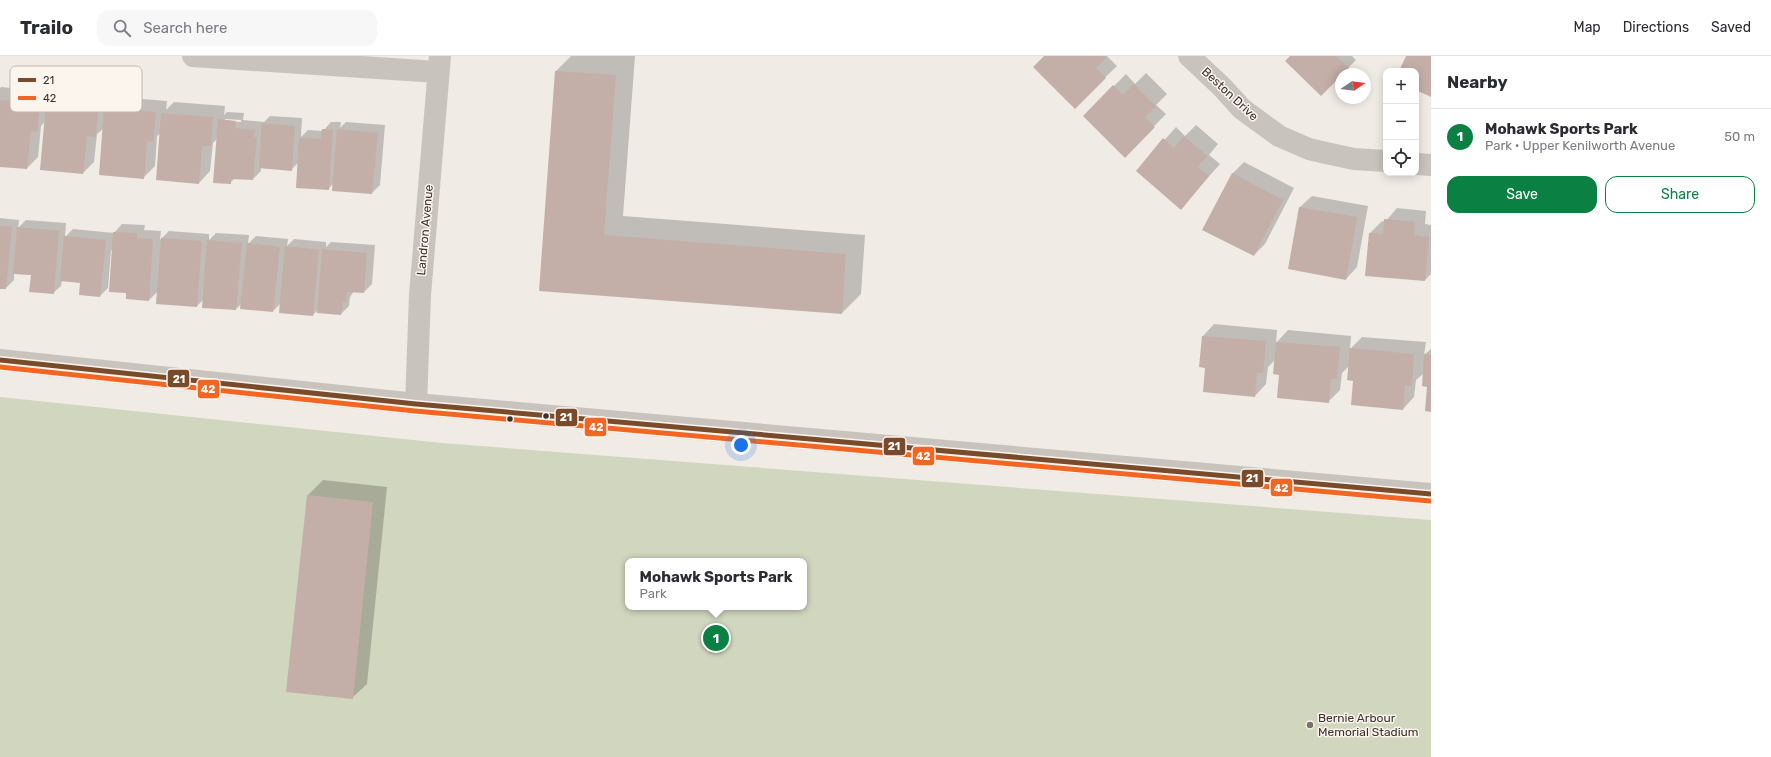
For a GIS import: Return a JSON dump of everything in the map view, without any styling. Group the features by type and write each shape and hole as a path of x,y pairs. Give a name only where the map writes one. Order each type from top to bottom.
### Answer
{"street":[{"path":"193,56 439,64"},
{"name":"Beston Drive","path":"1197,59 1242,109 1279,136 1309,149 1354,159 1383,161"},
{"name":"Landron Avenue","path":"416,404 420,295 439,64"},
{"path":"1419,164 1431,164"},
{"path":"0,360 416,404 1431,494"}],"green space":[{"path":"0,397 442,443 1431,520 1431,757 0,757"}],"building":[{"path":"1044,56 1105,56 1107,57 1096,68 1106,78 1075,109 1033,67"},
{"path":"1290,56 1336,56 1349,68 1335,68 1335,82 1321,96 1285,61"},
{"path":"1406,56 1431,56 1431,97 1419,91 1419,68 1400,68"},
{"path":"555,71 616,75 604,235 846,254 842,314 539,291"},
{"path":"1134,84 1156,106 1145,117 1155,127 1125,158 1083,116 1113,85 1123,95"},
{"path":"0,100 10,101 10,112 39,112 37,132 31,131 27,169 0,167"},
{"path":"45,112 98,112 96,137 87,136 83,174 40,170"},
{"path":"104,112 156,112 153,142 147,141 144,179 99,175"},
{"path":"161,113 213,117 211,146 202,146 199,184 156,180"},
{"path":"218,119 236,121 235,128 255,130 254,137 257,137 253,180 231,179 231,184 213,183"},
{"path":"262,123 295,126 292,171 259,168"},
{"path":"322,129 333,130 329,190 296,188 299,138 321,139"},
{"path":"337,129 378,133 372,194 332,191"},
{"path":"1184,136 1207,156 1198,167 1209,176 1181,210 1136,171 1163,138 1174,148"},
{"path":"1232,173 1283,200 1254,256 1202,230"},
{"path":"1299,207 1357,217 1346,280 1288,269"},
{"path":"1384,219 1415,222 1414,235 1429,237 1425,281 1365,276 1369,233 1383,234"},
{"path":"0,226 12,227 6,289 0,289"},
{"path":"17,227 59,231 54,294 29,292 31,275 13,274"},
{"path":"113,232 137,233 137,238 153,239 149,301 126,299 126,293 109,292"},
{"path":"64,236 106,240 100,297 79,295 80,283 60,281"},
{"path":"161,238 202,241 197,307 156,304"},
{"path":"207,240 242,243 236,310 202,308"},
{"path":"247,243 280,247 273,312 240,309"},
{"path":"285,246 319,250 313,316 279,313"},
{"path":"322,249 367,253 364,293 347,292 346,302 343,302 341,315 317,313"},
{"path":"1202,336 1266,341 1263,373 1257,373 1255,397 1203,392 1205,368 1199,367"},
{"path":"1276,342 1340,347 1337,379 1331,379 1329,403 1277,398 1279,375 1273,374"},
{"path":"1350,348 1414,354 1412,386 1405,385 1403,410 1351,405 1353,381 1347,380"},
{"path":"1424,354 1431,355 1431,412 1425,411 1427,387 1422,386"},
{"path":"307,495 373,502 353,699 286,692"}],"transit line":[{"name":"21","path":"0,360 416,404 1431,494"},
{"name":"42","path":"0,367 415,411 1430,501"}],"place":[{"name":"Mohawk Sports Park","path":"716,638"},
{"name":"Bernie Arbour Memorial Stadium","path":"1310,725"}]}
